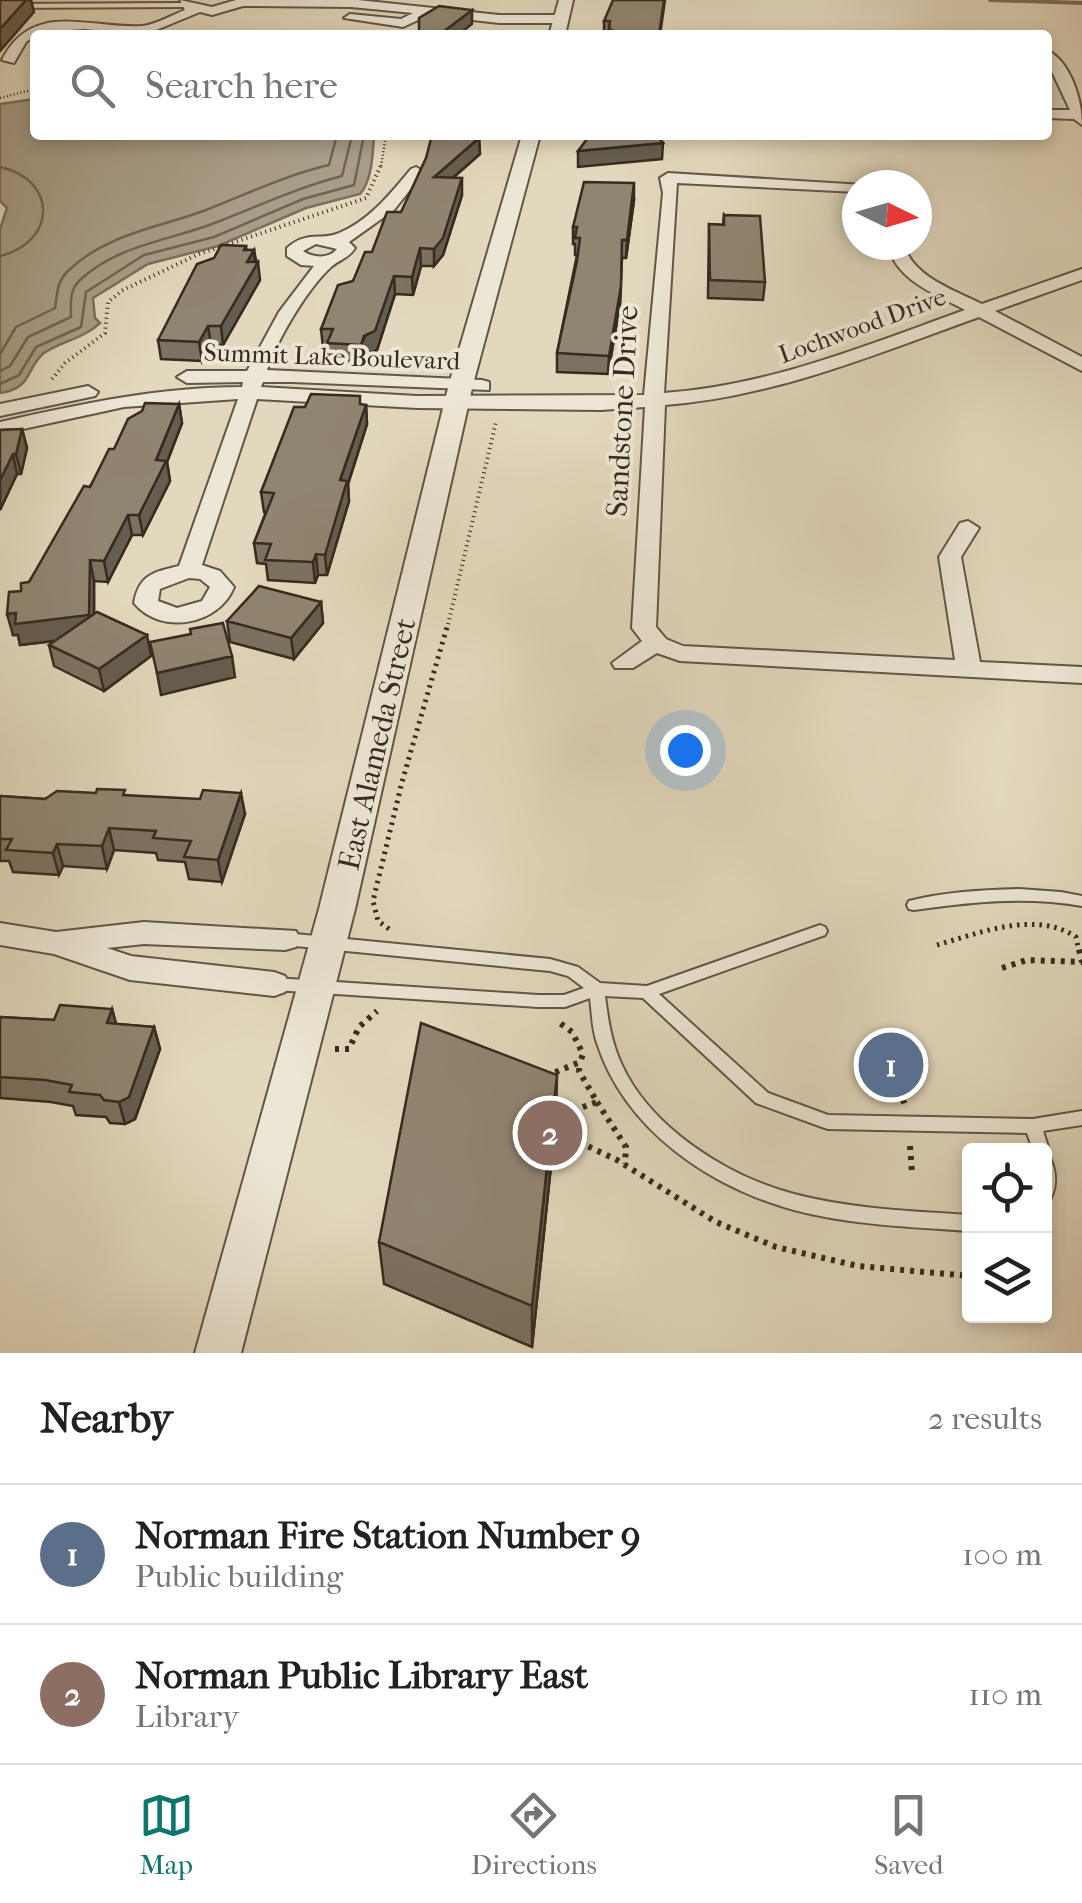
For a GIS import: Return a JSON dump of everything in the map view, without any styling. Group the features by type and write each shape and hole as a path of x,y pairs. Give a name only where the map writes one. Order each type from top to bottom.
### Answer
{"street":[{"path":"409,0 559,27 566,0"},
{"path":"144,30 189,5 222,10 242,1 312,1"},
{"path":"312,1 308,7 312,12 388,24 407,22 438,4"},
{"path":"36,30 113,26 128,30"},
{"path":"10,59 30,33"},
{"path":"1052,60 1081,118"},
{"path":"1052,115 1081,118"},
{"name":"East Alameda Street","path":"218,1353 471,393 530,140"},
{"path":"339,241 388,207 416,172"},
{"name":"Sandstone Drive","path":"656,643 642,620 656,423 656,341 671,193 668,178 842,186"},
{"path":"308,240 339,241 345,245 347,252 327,261 307,261 293,252 308,240"},
{"path":"901,260 914,275 1082,365"},
{"path":"189,570 251,384 288,312 327,261"},
{"name":"Lochwood Drive","path":"471,393 601,404 709,396 768,385 1082,274"},
{"name":"Summit Lake Boulevard","path":"0,410 168,378 471,393"},
{"name":"Summit Lake Boulevard","path":"0,428 138,399 251,384"},
{"path":"968,528 950,557 968,668"},
{"path":"624,663 656,643 680,654 1082,675"},
{"path":"56,943 144,933 286,939"},
{"path":"0,934 56,943 130,968 274,984"}],"lane":[{"path":"0,6 189,5"},
{"path":"914,906 996,893 1046,893 1082,901"},
{"path":"274,984 565,1001 597,989 646,992 820,931"},
{"path":"286,939 550,965 573,971 597,989 605,1044 636,1102 684,1146 723,1173 770,1195 817,1206 962,1222"},
{"path":"646,992 762,1098 828,1122 1033,1126 1082,1118"},
{"path":"1033,1126 1039,1143"}],"path":[{"path":"0,98 30,89"},
{"path":"46,385 64,363 105,333 109,322 107,305 116,294 209,250 366,198 383,162 385,140"},
{"path":"396,933 378,921 373,901 402,782 462,577 497,417 502,410"},
{"path":"938,945 987,931 1041,926 1063,928 1076,937 1082,962 1027,960 1002,968"},
{"path":"335,1049 349,1048 368,1016 390,1009"},
{"path":"548,1018 572,1032 583,1054 579,1071 626,1147 625,1164"},
{"path":"528,1082 580,1062"},
{"path":"894,1071 905,1106"},
{"path":"548,1108 564,1114 597,1102"},
{"path":"564,1114 562,1134 625,1164 680,1204 774,1248 880,1270 962,1275"},
{"path":"910,1146 912,1173"}],"water":[{"path":"30,100 30,140 374,140 372,158 360,194 306,208 218,246 148,264 93,298 95,318 100,323 44,353 19,387 0,393 0,229 7,208 0,201 0,104"}],"building":[{"path":"0,0 26,0 0,29"},
{"path":"613,0 664,0 660,30 609,30 610,21 604,21"},
{"path":"439,6 472,10 446,30 419,30 419,18"},
{"path":"431,140 477,140 434,177 462,178 443,238 434,249 420,248 412,277 394,276 375,331 364,336 361,345 327,343 333,329 321,329 338,285 353,281 365,252 372,252 387,212 401,212"},
{"path":"586,140 663,143 578,151"},
{"path":"584,182 634,183 627,240 622,240 621,286 609,356 557,353 577,261 580,238 575,238 577,227 573,227"},
{"path":"724,215 760,216 765,282 710,280 709,224 724,225"},
{"path":"221,245 246,246 244,250 254,250 247,262 258,262 221,326 208,326 199,342 158,340 197,264 214,258"},
{"path":"311,394 360,396 360,404 366,405 340,480 347,481 325,555 316,554 313,562 265,560 271,544 254,543 274,493 261,492 294,407 305,407"},
{"path":"145,403 179,404 156,460 166,461 139,515 128,515 104,561 90,560 89,615 15,624 16,613 7,614 9,592 21,591 21,583 29,582 84,486 90,487 128,419 142,411"},
{"path":"22,429 16,454 0,480 0,430"},
{"path":"259,586 321,602 291,638 227,621"},
{"path":"97,612 147,635 99,669 49,645"},
{"path":"223,623 232,656 157,673 150,642"},
{"path":"97,789 125,790 123,795 200,799 203,790 241,793 218,860 184,857 191,841 153,838 156,831 109,828 102,846 57,844 53,853 6,850 12,839 0,839 0,796 45,799 57,791 96,793"},
{"path":"60,1005 112,1009 107,1023 154,1027 129,1097 119,1102 104,1100 100,1095 69,1092 72,1085 0,1077 0,1017 54,1020"},
{"path":"421,1023 557,1075 532,1306 379,1242"}],"waterway":[{"path":"990,0 1082,3"}],"place":[{"name":"Norman Fire Station Number 9","path":"891,1065"},
{"name":"Norman Public Library East","path":"550,1133"}]}
